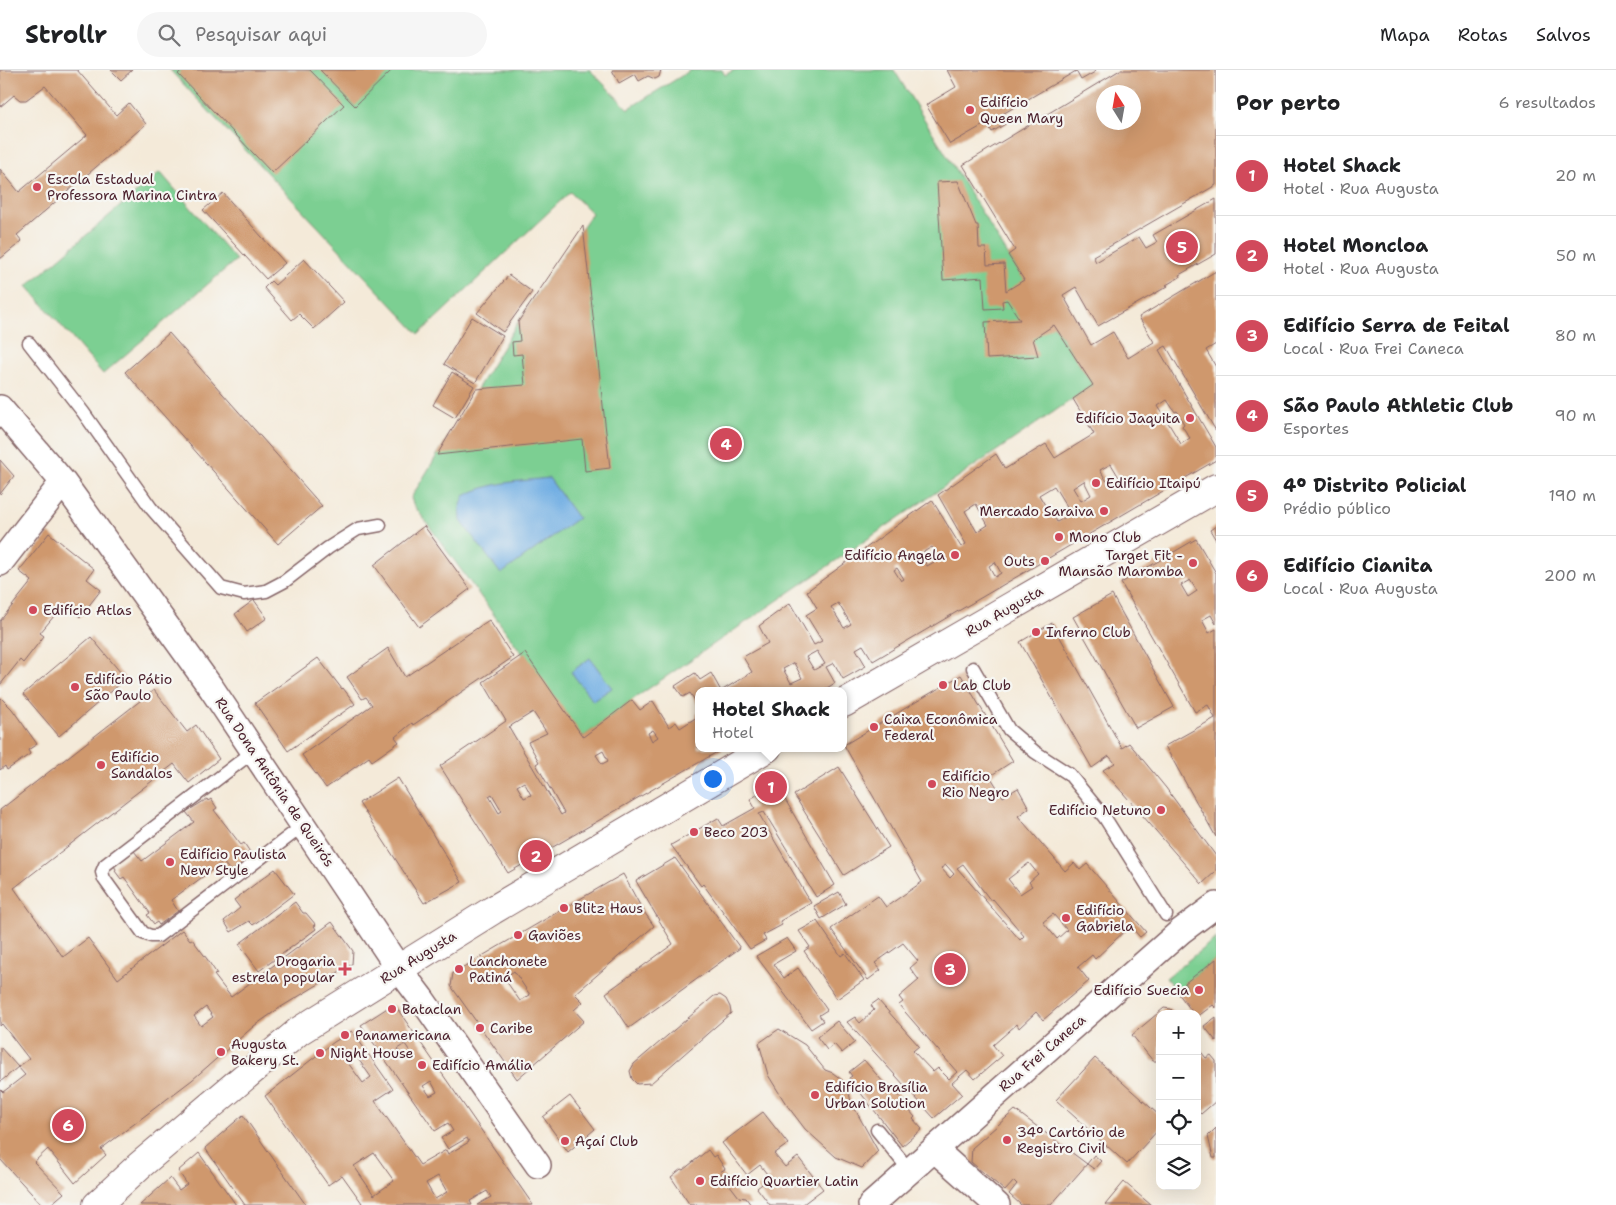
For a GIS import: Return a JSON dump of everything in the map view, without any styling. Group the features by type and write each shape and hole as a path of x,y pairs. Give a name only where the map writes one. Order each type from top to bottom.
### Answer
{"main road":[{"name":"Rua Augusta","path":"847,702 1216,488"},
{"name":"Rua Augusta","path":"97,1205 139,1166 299,1031 493,910 760,752"}],"street":[{"name":"Rua Dona Antônia de Queirós","path":"0,408 63,482 212,689 399,970 421,998 538,1165"},
{"path":"0,563 63,482"},
{"name":"Rua Frei Caneca","path":"871,1205 1180,931 1216,905"},
{"path":"934,1149 997,1205"}],"lane":[{"path":"29,343 83,412 151,508 222,588 244,594 266,591 285,581 328,548 358,529 380,525"},
{"path":"972,668 1009,730 1035,752 1069,774 1099,811 1166,914"},
{"path":"254,751 104,864 102,872 104,878 143,933 158,936 304,825"},
{"path":"877,1130 910,1171"}],"green space":[{"path":"170,70 590,70 628,109 691,70 722,70 725,75 734,70 894,70 1008,255 1093,385 632,700 583,737 413,504 411,498 518,322 592,213 570,192 419,334"},
{"path":"160,172 236,260 103,374 27,286"},
{"path":"1216,938 1216,959 1185,983 1187,987 1178,993 1166,978"}],"water":[{"path":"549,478 578,518 501,574 461,521 460,508 464,496 495,485"},
{"path":"590,658 612,688 593,701 571,672"}],"building":[{"path":"0,70 77,70 116,115 129,103 146,124 17,235 22,241 0,259 0,169 19,192 87,135 45,86 26,100 20,100 14,95 0,107"},
{"path":"111,70 132,70 121,80"},
{"path":"182,70 310,70 344,105 272,173 178,74"},
{"path":"320,70 392,70 355,106"},
{"path":"612,70 661,70 659,77 655,79 648,76 639,81 635,74 619,83"},
{"name":"Edifício Queen Mary","path":"947,70 1094,70 1095,72 1081,80 1076,71 1001,115 1007,123 992,132 987,123 950,144 926,105 956,87"},
{"path":"1120,70 1216,70 1216,185 1093,256 1096,262 1139,237 1146,248 1157,242 1153,235 1216,199 1216,254 1179,275 1180,277 1166,285 1168,286 1098,326 1076,287 1063,295 1091,345 1113,332 1128,358 1154,342 1139,317 1216,271 1216,344 1206,350 1216,367 1216,431 1166,346 1159,350 1216,447 1216,460 873,661 863,645 856,649 866,666 843,679 834,663 826,667 835,683 828,687 728,687 752,672 743,657 768,643 759,626 790,603 814,645 822,641 806,615 817,608 807,591 932,500 961,547 966,544 938,495 996,454 1005,469 1046,444 1055,458 1094,434 1073,399 1093,385 1054,325 1033,339 1038,356 987,359 985,322 1020,320 1007,300 1002,301 1003,308 985,309 983,277 943,280 937,182 958,181 976,225 978,225 979,248 986,248 987,265 1004,264 1006,291 1024,280 1008,255 1015,250 963,165","holes":["1167,400 1175,412 1177,411 1184,424 1182,426 1190,438 1181,444 1158,406","1111,464 1120,479 1109,485 1100,470","1084,481 1091,495 1081,501 1073,488","1054,486 1068,509 1064,511 1067,516 1057,522 1039,495","976,504 988,525 977,532 965,511","932,547 939,559 927,566 920,554","1013,552 1020,562 1013,566 1006,556","995,562 1001,573 995,577 989,566","897,568 904,579 901,581 894,570","838,603 851,624 844,628 831,607","817,651 825,664 814,670 806,657","794,663 802,678 791,683 783,669"]},
{"path":"223,193 285,263 266,279 203,210"},
{"path":"583,226 610,468 585,471 582,439 437,455 476,389 525,385 522,354 513,355 512,342 520,341 518,322"},
{"path":"304,259 344,302 314,329 299,314 292,320 264,288 271,281 275,285"},
{"path":"509,275 532,292 503,332 477,313"},
{"path":"472,317 503,336 475,383 444,364"},
{"path":"169,333 322,506 278,544 125,372"},
{"path":"452,372 474,386 455,418 433,405"},
{"path":"0,460 14,476 0,494"},
{"path":"424,526 470,589 419,627 374,565"},
{"path":"1216,526 1216,540 1210,530"},
{"name":"Edifício Atlas","path":"49,533 94,569 87,579 101,590 80,617 64,604 40,633 44,636 23,663 20,660 0,685 0,621 32,581 19,571"},
{"path":"1196,539 1216,573 1216,624 1211,615 1202,620 1209,633 1216,629 1216,837 1165,746 1215,718 1208,705 1195,712 1121,583","holes":["1190,580 1197,591 1188,597 1181,585"]},
{"path":"1112,595 1174,707 1136,728 1073,617"},
{"path":"254,600 267,618 247,632 235,614"},
{"path":"489,620 513,657 413,725 412,723 395,737 399,742 372,761 369,757 326,788 302,755 372,705 366,697 362,699 347,677 388,648 405,677"},
{"path":"1052,623 1122,748 1129,743 1166,788 1216,856 1216,871 1202,884 1103,770 1115,763 1109,756 1092,768 1020,642"},
{"name":"Edifício Pátio São Paulo","path":"91,637 126,679 59,736 23,694"},
{"path":"525,653 583,737 632,700 640,710 653,701 669,727 676,722 680,728 695,718 695,752 717,752 508,873 440,766 506,721 483,682","holes":["533,712 547,733 528,742 539,762 536,764 564,813 561,815 509,727","653,730 658,737 652,741 648,733","603,751 608,761 602,764 596,755","524,782 531,795 524,798 517,786","492,794 502,811 499,813 489,796"]},
{"path":"318,658 355,704 288,751 255,703"},
{"path":"695,673 700,680 711,673 719,687 695,687 695,700 690,693 683,697 675,686"},
{"path":"961,675 1013,761 990,776 1003,797 1018,788 1029,808 1018,816 1065,871 1074,863 1080,870 1087,864 1146,932 1140,937 1130,926 1095,959 1092,955 1078,967 1089,981 1043,1020 1036,1012 1019,1028 1017,1024 993,1045 1002,1056 975,1079 967,1070 952,1083 962,1094 934,1118 847,1022 855,1017 860,1023 874,1010 871,1005 878,1000 919,1046 913,1051 933,1072 938,1068 949,1079 957,1072 899,1005 903,1002 899,997 919,980 910,968 918,961 903,943 875,963 881,970 868,980 831,929 878,896 886,907 922,882 847,750 847,743","holes":["1029,863 1038,874 1029,882 1032,886 1020,894 1008,879","963,864 991,901 993,899 1024,936 1020,940 957,868","946,865 954,874 950,878 941,868","1053,914 1067,930 1057,939 1043,922"]},
{"path":"154,690 187,732 196,725 219,759 189,783 174,764 14,888 63,957 88,938 118,979 182,930 190,940 192,939 207,959 217,974 214,975 231,997 332,922 353,951 352,964 281,1007 254,1026 192,1080 101,1149 106,1155 75,1183 48,1149 34,1162 64,1193 50,1205 42,1205 0,1159 0,1089 3,1092 25,1075 18,1067 29,1059 2,1024 0,1026 0,810","holes":["206,1007 213,1017 201,1026 194,1016"]},
{"path":"0,697 12,709 37,744 28,750 30,754 7,770 5,766 0,770"},
{"path":"839,767 889,847 844,875 794,795"},
{"path":"398,778 462,882 424,903 359,803"},
{"path":"776,784 835,885 816,897 764,812 759,814 811,903 780,921 782,925 763,935 766,940 750,949 703,884 701,886 671,845 718,818 723,826 755,808 750,799"},
{"name":"Edifício Paulista New Style","path":"207,799 208,801 211,799 217,808 214,810 241,845 244,843 250,852 248,853 250,858 231,872 223,862 171,900 178,911 159,925 157,922 154,924 147,915 150,913 124,877 121,879 114,866 134,851 142,861 194,822 186,812"},
{"path":"675,858 740,948 629,1028 606,993 673,944 636,881"},
{"path":"275,869 294,894 253,925 249,921 231,932 224,921 240,908 234,900"},
{"path":"623,874 642,909 654,926 575,994 583,1002 574,1010 584,1021 517,1079 451,986 453,973","holes":["514,971 530,995 520,1001 504,978"]},
{"path":"839,892 846,904 821,919 814,906"},
{"path":"295,902 303,913 306,913 316,925 314,926 316,929 259,971 239,944"},
{"path":"817,921 841,956 845,953 864,980 837,999 804,951 810,947 799,931"},
{"path":"787,938 796,951 774,964 784,978 798,968 827,1010 819,1015 823,1021 811,1029 756,956"},
{"name":"Edifício Suecia","path":"1216,959 1216,1008 1213,1005 1201,1014 1201,1010 1191,1010 1178,993 1187,987 1185,983"},
{"path":"720,995 726,999 731,1013 651,1083 637,1084 632,1079 630,1071 634,1064 714,996"},
{"path":"392,1005 396,1007 533,1205 477,1205 491,1197 487,1191 470,1201 472,1205 359,1205 362,1203 342,1175 328,1185 265,1096 334,1042 352,1031 393,1089 375,1101 420,1165 446,1150 448,1154 469,1142 467,1138 448,1149 441,1138 453,1131 448,1123 435,1131 361,1025","holes":["405,1044 411,1053 404,1058 397,1049","354,1053 371,1077 363,1083 345,1059","431,1081 437,1092 430,1096 423,1086","374,1153 394,1181 374,1195 354,1166","438,1176 447,1192 435,1199 426,1183"]},
{"path":"1156,1015 1156,1061 1153,1061 1132,1035"},
{"name":"Edifício Suecia","path":"1216,1017 1216,1041 1204,1026"},
{"path":"837,1021 855,1042 842,1053 834,1044 827,1050 817,1037"},
{"name":"Edifício Brasília Urban Solution","path":"779,1029 805,1045 825,1070 842,1080 848,1088 851,1102 878,1151 862,1168 836,1157 805,1129 786,1104 768,1075 759,1043"},
{"path":"0,1047 18,1067 0,1082"},
{"path":"1201,1052 1206,1058 1211,1055 1216,1061 1216,1101 1201,1114"},
{"path":"1095,1058 1156,1112 1156,1132 1127,1164 1056,1100"},
{"path":"864,1060 890,1090 893,1089 904,1101 903,1103 915,1117 913,1119 922,1129 902,1146 849,1078 852,1076 849,1072"},
{"path":"570,1096 595,1129 568,1152 543,1117"},
{"path":"1015,1110 1087,1164 1051,1205 1021,1205 1009,1194 1017,1184 1014,1181 1005,1191 971,1162 972,1148"},
{"path":"763,1112 788,1144 774,1154 785,1167 798,1157 823,1189 802,1205 770,1205 757,1188 770,1178 760,1165 747,1175 722,1143"},
{"path":"243,1115 306,1205 245,1205 205,1148"},
{"path":"1216,1128 1216,1158 1213,1158 1208,1136"},
{"name":"Edifício Quartier Latin","path":"708,1150 713,1157 716,1155 725,1169 720,1172 739,1197 746,1198 751,1205 690,1205 671,1177"},
{"path":"199,1153 236,1205 140,1205 170,1178 179,1190 187,1184 178,1171"},
{"path":"1094,1155 1101,1161 1094,1169 1087,1164"},
{"path":"1124,1182 1151,1205 1105,1205"}],"place":[{"name":"Edifício Queen Mary","path":"970,110"},
{"name":"Escola Estadual Professora Marina Cintra","path":"37,187"},
{"name":"4º Distrito Policial","path":"1182,247"},
{"name":"Edifício Jaquita","path":"1190,418"},
{"name":"São Paulo Athletic Club","path":"726,444"},
{"name":"Edifício Itaipú","path":"1096,483"},
{"name":"Mercado Saraiva","path":"1104,511"},
{"name":"Mono Club","path":"1059,537"},
{"name":"Edifício Angela","path":"955,555"},
{"name":"Outs","path":"1045,561"},
{"name":"Target Fit - Mansão Maromba","path":"1193,563"},
{"name":"Edifício Atlas","path":"33,610"},
{"name":"Inferno Club","path":"1036,632"},
{"name":"Lab Club","path":"943,685"},
{"name":"Edifício Pátio São Paulo","path":"75,687"},
{"name":"Caixa Econômica Federal","path":"874,727"},
{"name":"Edifício Sandalos","path":"101,765"},
{"name":"Edifício Rio Negro","path":"932,784"},
{"name":"Hotel Shack","path":"771,787"},
{"name":"Edifício Netuno","path":"1161,810"},
{"name":"Beco 203","path":"694,832"},
{"name":"Hotel Moncloa","path":"536,856"},
{"name":"Edifício Paulista New Style","path":"170,862"},
{"name":"Blitz Haus","path":"564,908"},
{"name":"Edifício Gabriela","path":"1066,918"},
{"name":"Gaviões","path":"518,935"},
{"name":"Drogaria estrela popular","path":"345,969"},
{"name":"Lanchonete Patiná","path":"459,969"},
{"name":"Edifício Serra de Feital","path":"950,969"},
{"name":"Edifício Suecia","path":"1199,990"},
{"name":"Bataclan","path":"392,1009"},
{"name":"Caribe","path":"480,1028"},
{"name":"Panamericana","path":"345,1035"},
{"name":"Augusta Bakery St.","path":"221,1052"},
{"name":"Night House","path":"320,1053"},
{"name":"Edifício Amália","path":"422,1065"},
{"name":"Edifício Brasília Urban Solution","path":"815,1095"},
{"name":"Edifício Cianita","path":"68,1125"},
{"name":"34º Cartório de Registro Civil","path":"1007,1140"},
{"name":"Açaí Club","path":"565,1141"},
{"name":"Edifício Quartier Latin","path":"700,1181"}]}
